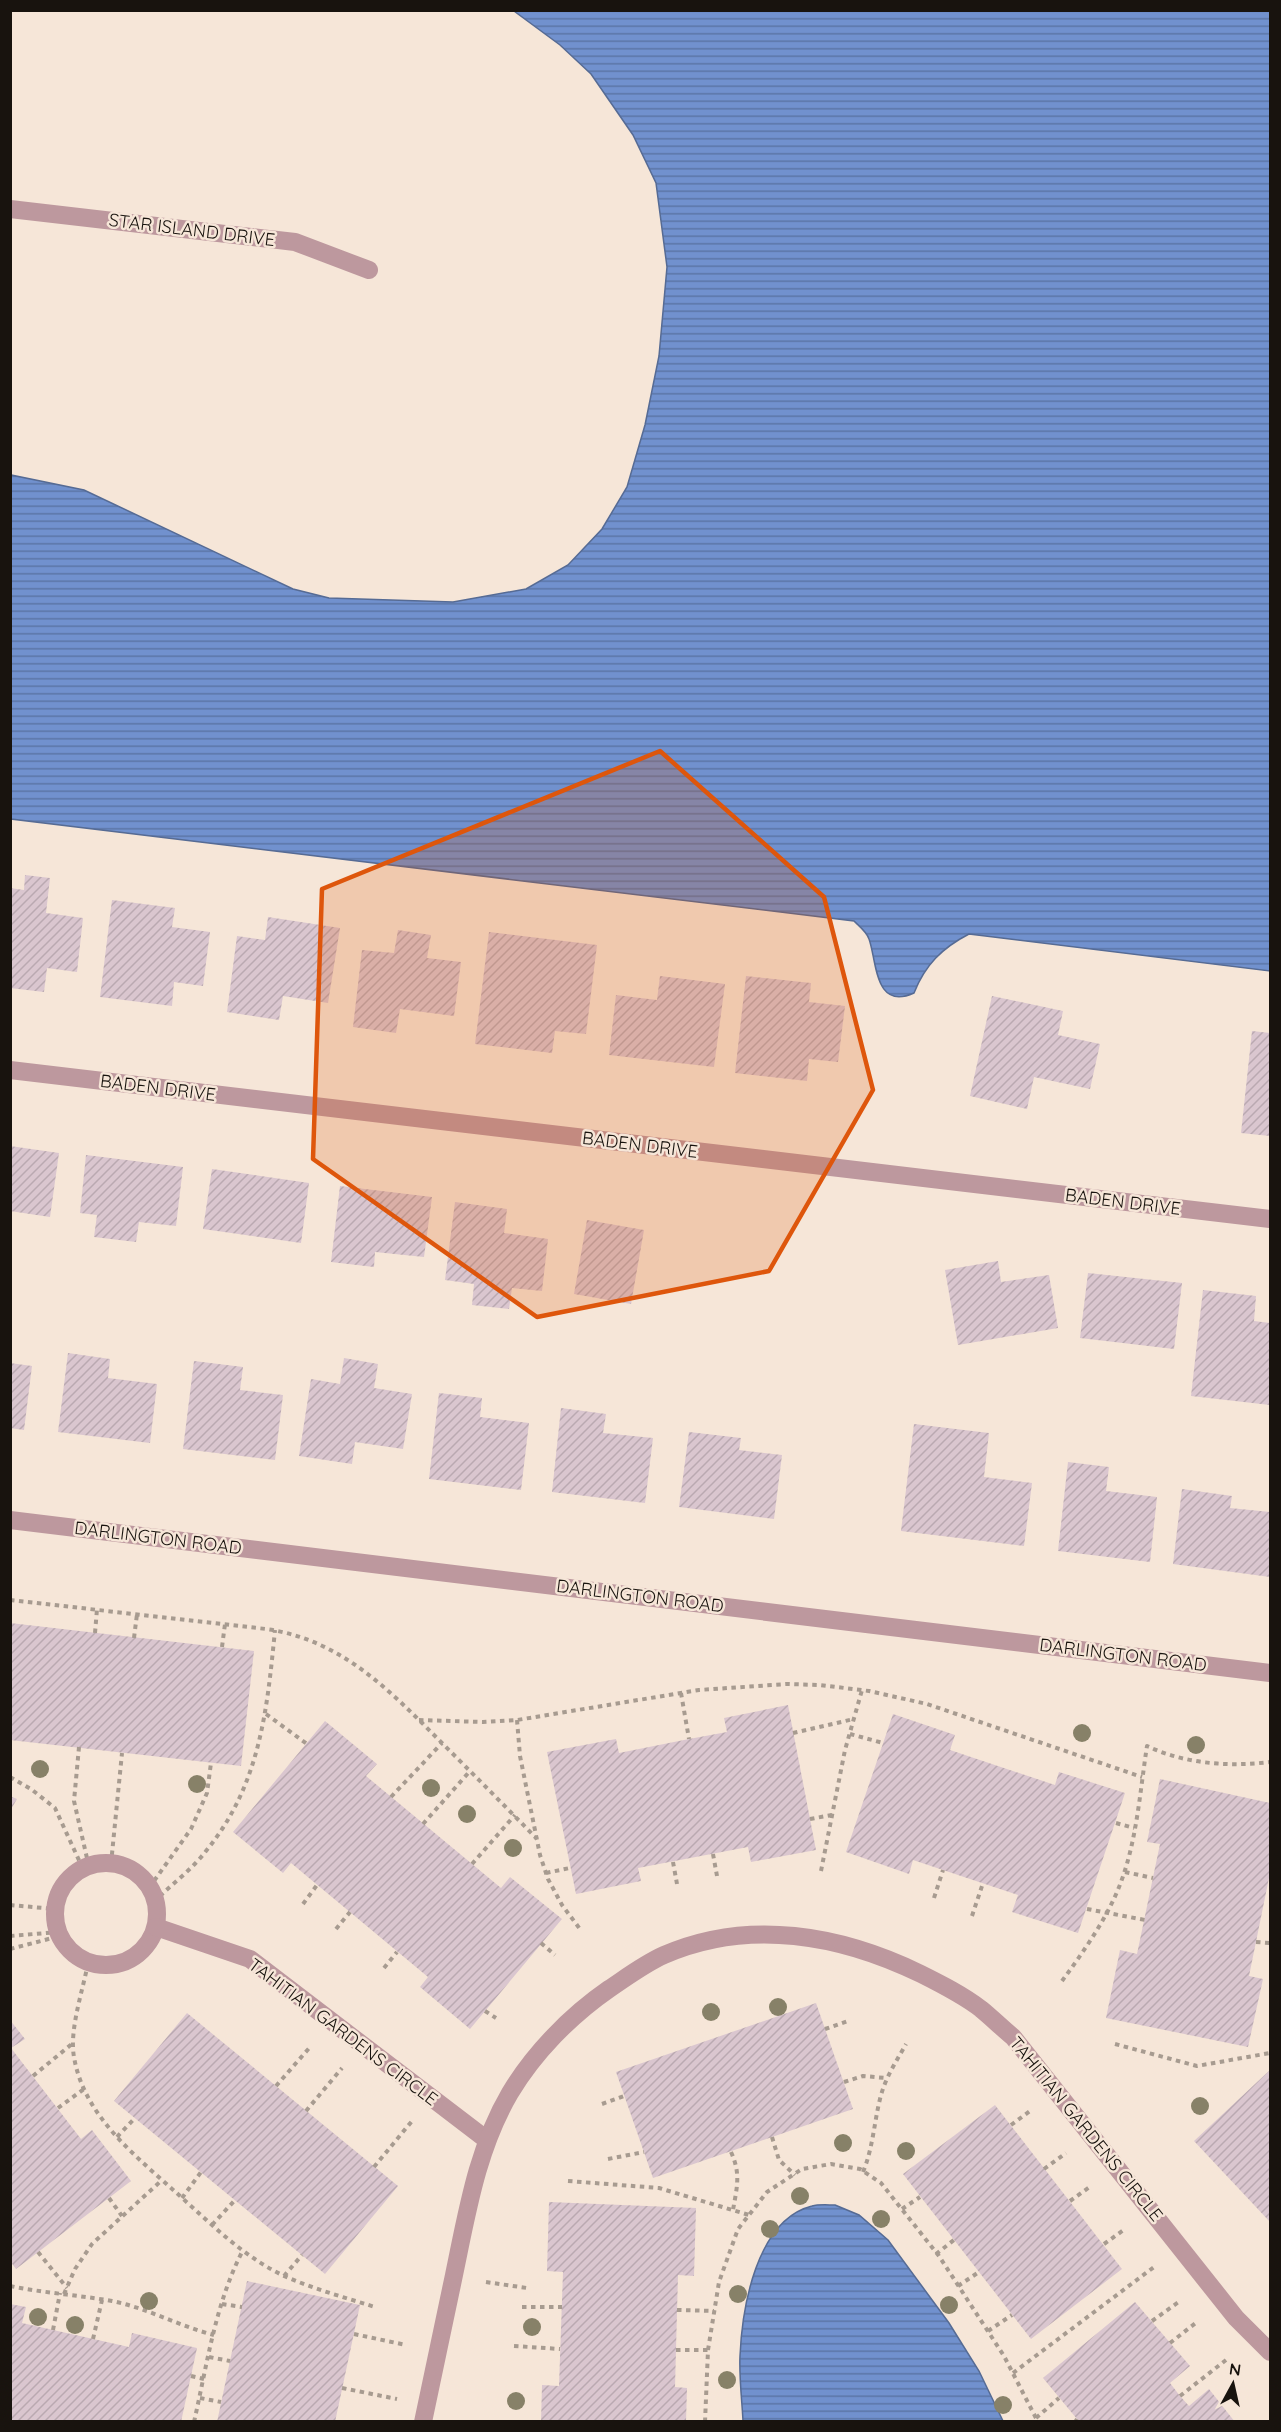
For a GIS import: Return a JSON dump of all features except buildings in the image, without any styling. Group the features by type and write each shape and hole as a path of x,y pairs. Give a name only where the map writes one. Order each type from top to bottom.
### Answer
{"street":[{"name":"STAR ISLAND DRIVE","path":"10,209 295,242 369,270"},
{"name":"BADEN DRIVE","path":"10,1070 1270,1219"},
{"name":"DARLINGTON ROAD","path":"10,1520 1270,1673"},
{"path":"99,1864 111,1864 131,1870 145,1880 152,1894 157,1911 156,1927 149,1943 137,1955 122,1963 106,1965 88,1963 74,1954 59,1934 55,1909 60,1893 69,1879 86,1868 99,1864"},
{"name":"TAHITIAN GARDENS CIRCLE","path":"156,1927 250,1959 487,2140"},
{"name":"TAHITIAN GARDENS CIRCLE","path":"425,2414 473,2186 487,2140 510,2093 538,2054 571,2019 636,1970 664,1955 694,1944 756,1934 785,1934 841,1943 888,1958 944,1985 980,2008 1013,2037 1236,2318 1270,2352"}],"path":[{"path":"10,1600 275,1630 316,1642 362,1667 419,1720 537,1839"},
{"path":"94,1633 97,1609"},
{"path":"134,1638 137,1614"},
{"path":"222,1647 225,1624"},
{"path":"152,1894 206,1852 232,1812 260,1746 266,1714 275,1630"},
{"path":"419,1720 483,1722 517,1720 681,1693 787,1684 820,1685 862,1690 927,1704 1142,1777"},
{"path":"821,1871 850,1734 862,1690"},
{"path":"681,1693 689,1739"},
{"path":"266,1714 307,1744"},
{"path":"793,1733 854,1719"},
{"path":"517,1720 520,1756 546,1873 562,1905 580,1929"},
{"path":"850,1734 883,1743"},
{"path":"391,1797 442,1743"},
{"path":"1062,1981 1106,1913 1124,1872 1134,1828 1146,1746 1162,1753 1200,1761 1245,1765 1270,1761"},
{"path":"79,1748 74,1801 86,1868"},
{"path":"111,1864 122,1753"},
{"path":"152,1894 191,1829 207,1793 211,1763"},
{"path":"423,1824 470,1771"},
{"path":"10,1777 31,1789 55,1809 86,1868"},
{"path":"472,1864 515,1815"},
{"path":"810,1819 832,1815"},
{"path":"1116,1823 1134,1828"},
{"path":"713,1854 717,1876"},
{"path":"673,1862 677,1884"},
{"path":"546,1873 570,1868"},
{"path":"934,1898 943,1870"},
{"path":"1124,1872 1153,1878"},
{"path":"972,1916 982,1883"},
{"path":"303,1904 317,1885"},
{"path":"10,1905 55,1909"},
{"path":"1087,1909 1145,1920"},
{"path":"336,1929 350,1912"},
{"path":"10,1936 59,1934"},
{"path":"10,1948 59,1934"},
{"path":"1256,1942 1270,1943"},
{"path":"541,1944 555,1955"},
{"path":"384,1968 398,1952"},
{"path":"88,1963 73,2043 73,2056 84,2089 117,2137 133,2155 242,2252 284,2276 375,2307"},
{"path":"485,2011 496,2018"},
{"path":"825,2030 848,2021"},
{"path":"276,2086 332,2022"},
{"path":"33,2076 73,2043"},
{"path":"863,2172 871,2149 880,2097 886,2078 906,2044"},
{"path":"1115,2044 1197,2066 1270,2053"},
{"path":"306,2111 361,2045"},
{"path":"844,2082 863,2076 886,2078"},
{"path":"58,2108 84,2089"},
{"path":"602,2104 624,2096"},
{"path":"374,2167 431,2099"},
{"path":"1011,2125 1032,2109"},
{"path":"117,2137 135,2118"},
{"path":"772,2137 779,2160 795,2175"},
{"path":"608,2159 644,2152"},
{"path":"731,2152 737,2165 738,2175 733,2210"},
{"path":"1044,2169 1067,2152"},
{"path":"705,2421 708,2350 714,2311 719,2282 738,2229 767,2192 802,2169 831,2164 860,2169 881,2183 902,2209 936,2254 988,2331 1037,2420 1059,2398"},
{"path":"182,2198 201,2172"},
{"path":"53,2330 62,2294 92,2244 162,2180"},
{"path":"568,2181 659,2188 749,2215"},
{"path":"1070,2201 1093,2185"},
{"path":"902,2209 920,2197"},
{"path":"108,2198 122,2216"},
{"path":"212,2225 235,2200"},
{"path":"1104,2244 1125,2228"},
{"path":"936,2254 954,2240"},
{"path":"38,2252 67,2288"},
{"path":"194,2421 230,2275 242,2252"},
{"path":"284,2276 302,2255"},
{"path":"1013,2373 1154,2267"},
{"path":"958,2286 979,2272"},
{"path":"454,2277 527,2288"},
{"path":"10,2286 131,2306 214,2335"},
{"path":"93,2339 102,2300"},
{"path":"1152,2321 1181,2301"},
{"path":"222,2304 242,2307"},
{"path":"522,2307 562,2307"},
{"path":"677,2310 714,2311"},
{"path":"988,2331 1012,2315"},
{"path":"1170,2343 1197,2322"},
{"path":"354,2334 438,2352"},
{"path":"514,2346 560,2349"},
{"path":"676,2350 708,2350"},
{"path":"209,2357 230,2361"},
{"path":"1180,2396 1226,2360"},
{"path":"191,2376 204,2379"},
{"path":"342,2388 425,2414"},
{"path":"200,2398 221,2402"}],"highlighted area":[{"path":"660,751 824,897 873,1090 769,1271 537,1317 313,1159 322,889"}],"water":[{"path":"514,11 1270,11 1270,971 969,934 936,958 923,974 914,993 901,997 891,995 884,990 876,970 868,936 854,921 11,819 11,475 84,490 293,589 329,598 453,602 526,589 568,565 602,529 627,487 645,425 659,356 667,267 656,183 633,135 591,74 560,45"},
{"path":"815,2205 835,2205 859,2215 888,2240 949,2323 979,2371 1003,2421 743,2421 740,2372 741,2337 749,2292 765,2247 777,2229 793,2215"}]}
